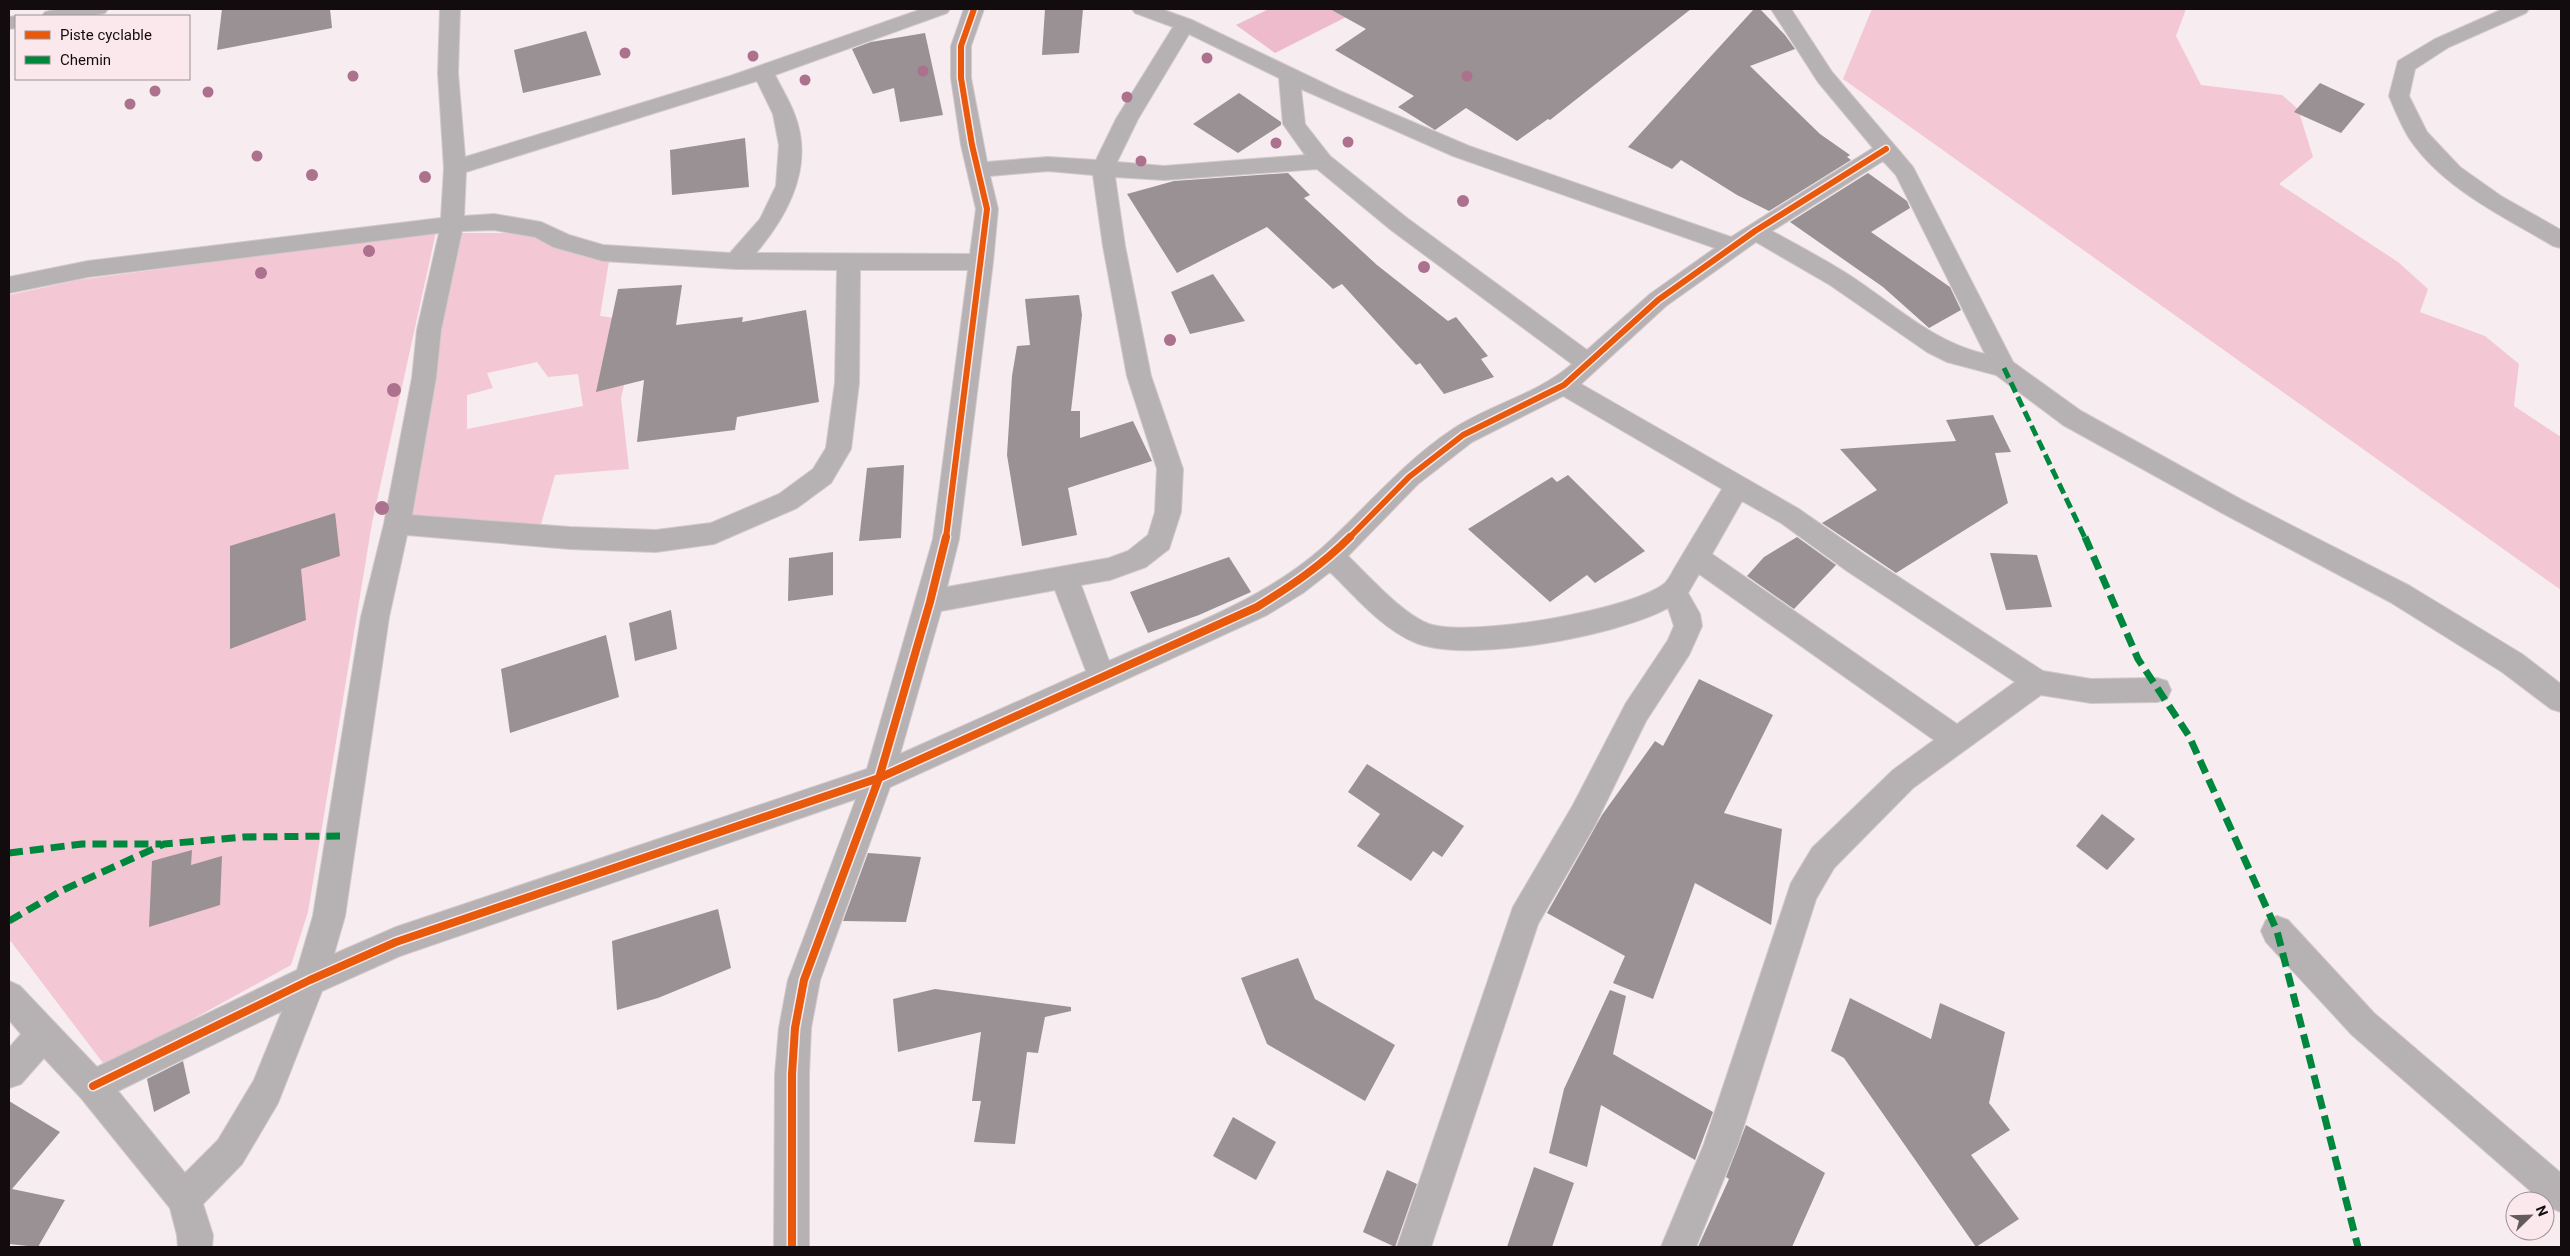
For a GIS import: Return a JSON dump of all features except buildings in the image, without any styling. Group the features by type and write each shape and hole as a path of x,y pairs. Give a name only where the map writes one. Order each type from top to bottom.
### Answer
{"street":[{"path":"59,15 98,9"},
{"path":"184,1199 230,1152 266,1091 310,980 329,916 375,617 397,524 424,378 429,330 452,224 455,168 448,73 450,9"},
{"path":"455,168 763,72 940,9"},
{"path":"792,1247 791,1141 795,1028 804,980 879,778 930,602 946,539 987,210 961,78 961,46 974,9"},
{"path":"1781,9 1826,77 1905,172 2004,368"},
{"path":"2519,9 2442,43 2405,66 2399,96 2418,136 2452,172 2493,201 2561,240"},
{"path":"1149,10 1185,24 1289,74 1461,151 1744,238 1838,279 1912,332 1935,346 1956,356 2004,368 2072,418 2233,507 2400,594 2512,663 2561,700"},
{"path":"930,602 1110,569 1137,559 1160,541 1168,512 1170,469 1139,376 1114,246 1103,169 1127,119 1185,24"},
{"path":"736,261 769,223 787,186 790,145 784,114 763,72"},
{"path":"1289,74 1294,124 1306,143 1322,161 1399,224 1588,363"},
{"path":"93,1086 310,980 396,942 492,911 682,843 879,778 1257,607 1293,585 1331,556 1409,477 1463,435 1564,384 1658,300 1744,238 1886,149"},
{"path":"979,170 1041,164 1164,173 1322,161"},
{"path":"9,285 88,269 452,224 494,222 541,230 569,244 603,253 736,261 982,262"},
{"path":"397,524 570,538 656,541 714,533 788,501 822,476 838,449 847,383 849,262"},
{"path":"1564,384 1790,516 1856,563 2037,682 2090,691 2157,690"},
{"path":"1331,556 1397,617 1424,635 1457,640 1490,638 1585,623 1634,611 1673,591 1696,557 1736,486"},
{"path":"1696,557 1957,740"},
{"path":"1064,578 1102,678"},
{"path":"1414,1247 1524,918 1584,816 1636,712 1679,647 1688,626 1686,614 1673,591"},
{"path":"1679,1247 1721,1144 1802,893 1823,858 1859,820 1903,779 2037,682"},
{"path":"2277,931 2363,1024 2561,1195"},
{"path":"9,997 93,1086 184,1199 195,1235 194,1247"},
{"path":"9,1072 43,1034"}],"shaded area":[{"path":"1269,9 1362,9 1275,53 1236,25"},
{"path":"1872,9 2186,9 2176,36 2201,85 2282,95 2298,109 2313,157 2279,184 2398,262 2428,289 2420,312 2485,336 2519,364 2514,406 2561,437 2561,590 1843,79"},
{"path":"436,232 372,523 308,912 291,965 106,1067 9,939 9,295 78,280"},
{"path":"456,233 534,233 609,261 600,316 630,320 628,368 621,398 629,469 555,475 541,524 403,520","holes":["537,362 548,377 578,374 583,406 467,429 467,395 493,388 487,373"]}],"marked path":[{"path":"2004,368 2083,533 2138,659 2189,736 2277,931 2358,1247"},
{"path":"9,921 63,890 164,844 244,837 340,836"},
{"path":"9,853 82,844 161,844"}],"cycle path":[{"path":"792,1247 792,1074 795,1028 804,980 879,778 930,602 946,539 987,209 972,145 961,78 961,46 974,9"},
{"path":"93,1086 310,980 396,942 492,911 682,843 879,778 1257,607 1293,585 1331,556 1409,477 1463,435 1564,385 1658,300 1755,231 1886,149"}]}
